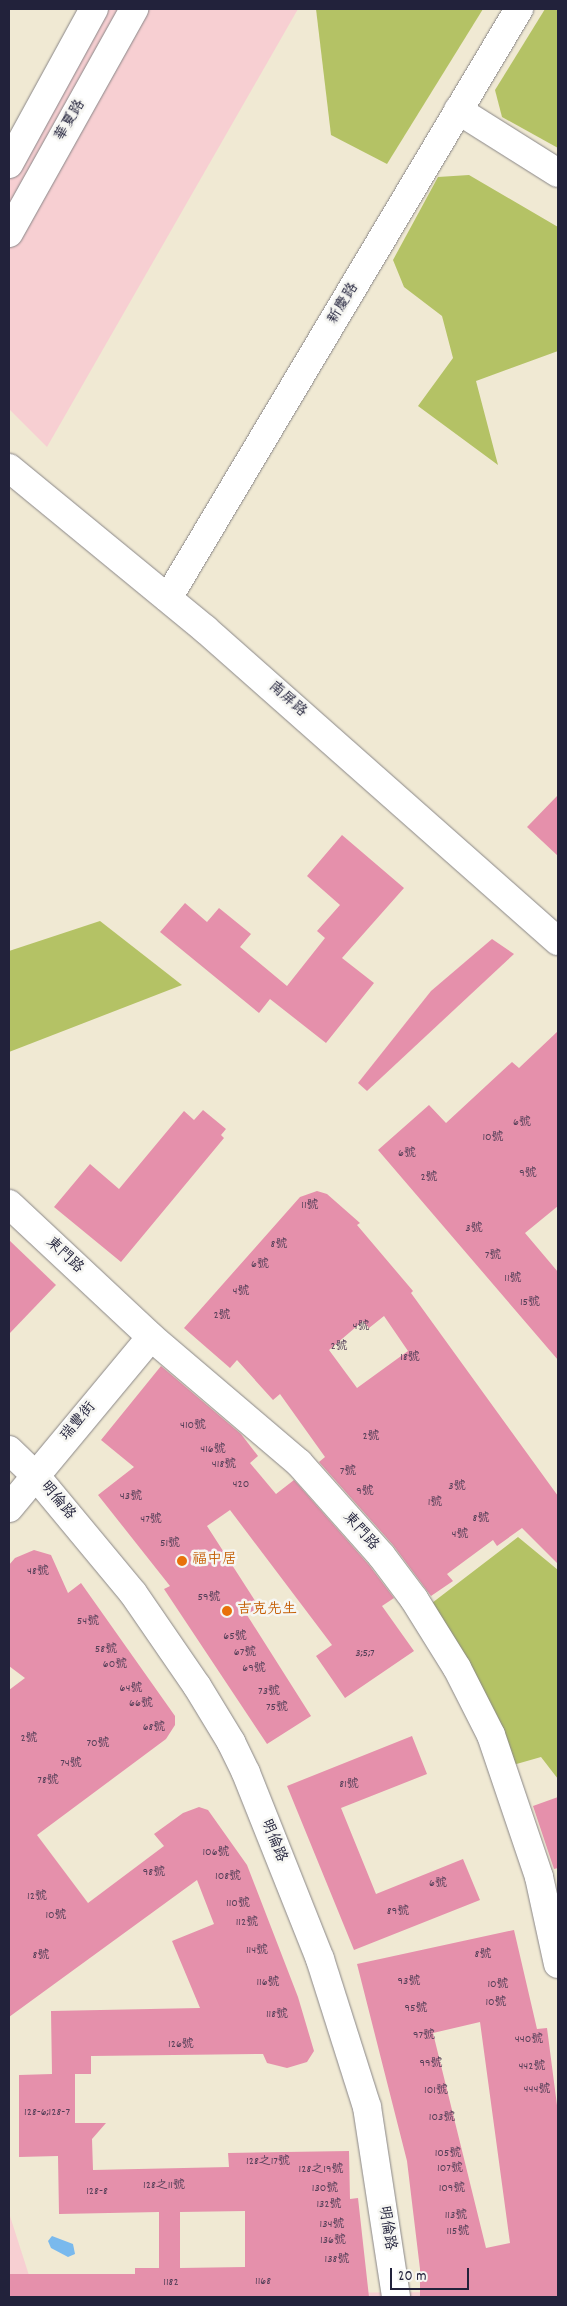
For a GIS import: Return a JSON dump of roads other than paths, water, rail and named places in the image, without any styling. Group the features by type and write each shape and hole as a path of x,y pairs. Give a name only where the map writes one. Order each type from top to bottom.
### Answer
{"street":[{"path":"9,164 94,9"},
{"name":"華夏路","path":"9,233 134,9"},
{"name":"新慶路","path":"168,598 519,9"},
{"path":"458,110 558,173"},
{"name":"南屏路","path":"9,468 168,598 558,941"},
{"name":"東門路","path":"9,1204 151,1337 299,1463 381,1555 414,1599 457,1668 491,1735 538,1877 558,1964"},
{"name":"瑞豐街","path":"9,1508 151,1337"},
{"name":"明倫路","path":"9,1450 35,1475 133,1593 197,1686 231,1742 246,1773 320,1959 366,2107 396,2297"}],"water":[{"path":"52,2236 73,2244 75,2254 68,2257 51,2248 48,2241"}],"place":[{"name":"福中居","path":"182,1561"},
{"name":"吉克先生","path":"227,1611"}]}
